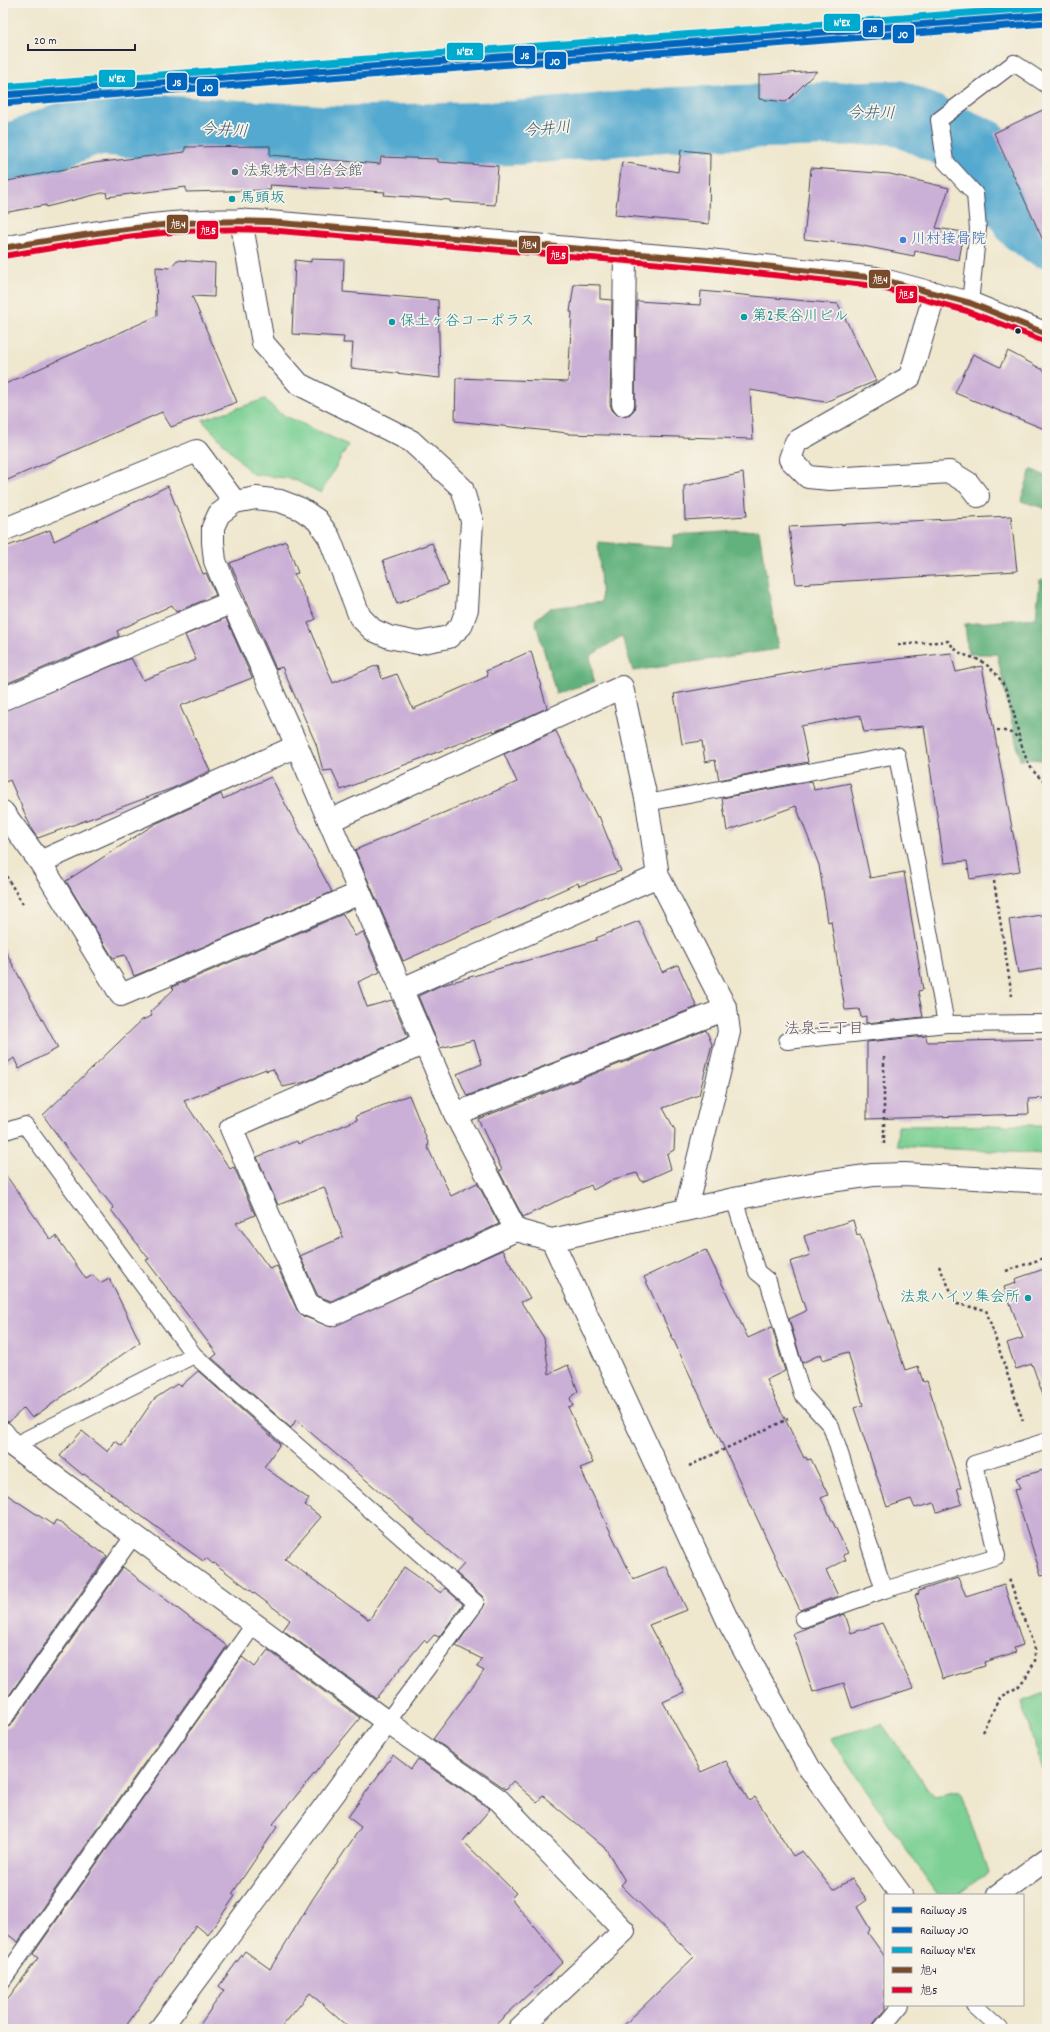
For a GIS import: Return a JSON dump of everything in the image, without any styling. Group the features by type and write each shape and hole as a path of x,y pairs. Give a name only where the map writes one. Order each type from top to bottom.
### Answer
{"street":[{"path":"3,248 130,226 179,221 241,220 625,252 876,278 970,303 1047,334"},
{"path":"241,220 263,342 299,384 412,441 462,488 472,521 467,609 461,626 449,637 418,643 389,637 373,630 360,617 329,537 317,520 301,509 280,501 256,498 235,502 219,514 213,527 215,561 232,602 297,746 455,1114 516,1230"},
{"path":"623,404 625,252"},
{"path":"935,293 910,377 796,442 790,459 808,477 830,479 950,472 968,483 978,496"},
{"path":"3,530 197,451 235,502"},
{"path":"3,699 232,602"},
{"path":"329,821 622,687 647,803 658,876 726,1009 729,1032 686,1209"},
{"path":"40,862 297,746"},
{"path":"3,812 40,862 121,995 360,893"},
{"path":"402,989 658,876"},
{"path":"455,1114 726,1009"},
{"path":"425,1043 231,1128 308,1305 331,1315 516,1230 552,1240 734,1199 816,1183 873,1176 904,1174 1047,1182"},
{"path":"552,1240 728,1621 810,1769 900,1894"},
{"path":"6,1445 134,1535 387,1722 499,1800 624,1931 519,2029"},
{"path":"160,2029 387,1722"},
{"path":"999,1894 1047,1859"}],"lane":[{"path":"970,303 978,229 975,194 945,161 939,120 1014,63 1047,85"},
{"path":"647,803 897,755 946,1024"},
{"path":"787,1041 946,1024 1047,1023"},
{"path":"3,1132 25,1125 194,1355 476,1603 387,1722"},
{"path":"734,1199 757,1272 768,1281 802,1394 831,1426 884,1590"},
{"path":"6,1445 194,1355"},
{"path":"803,1619 884,1590 998,1556 974,1464 1047,1441"},
{"path":"3,1720 134,1535"},
{"path":"3,1980 255,1624"},
{"path":"882,2029 900,2006"},
{"path":"975,2006 1000,2029"}],"path":[{"path":"898,646 948,641 962,655 983,662 997,673 1008,692 1020,740 1030,765 1047,784"},
{"path":"997,730 1010,731 1020,740"},
{"path":"3,870 23,904"},
{"path":"994,881 1016,1024"},
{"path":"883,1031 884,1145"},
{"path":"1006,1271 1047,1257"},
{"path":"939,1266 957,1304 986,1310 1031,1446"},
{"path":"687,1467 814,1407"},
{"path":"982,1732 1000,1697 1018,1687 1035,1661 1035,1650 1006,1570 998,1556"}],"green space":[{"path":"265,399 279,413 348,445 321,493 293,479 252,474 202,420"},
{"path":"1031,469 1047,477 1047,509 1021,501"},
{"path":"759,530 778,649 633,671 622,636 590,656 594,682 556,693 535,620 550,608 602,602 598,542 672,548 674,535"},
{"path":"1047,578 1047,760 1020,759 997,654 968,654 965,624 1036,618 1040,580"},
{"path":"1047,1125 1047,1154 897,1146 898,1126"},
{"path":"1047,1692 1047,1783 1021,1702"},
{"path":"882,1724 933,1796 960,1791 988,1872 958,1894 937,1894 830,1738"}],"building":[{"path":"817,71 786,102 759,99 759,75"},
{"path":"1047,108 1047,249 994,133"},
{"path":"270,146 270,155 380,164 381,157 438,159 438,162 498,166 495,205 384,195 385,192 270,185 271,190 186,192 186,187 107,197 106,192 46,207 46,205 3,213 3,182 94,163 185,152 185,147"},
{"path":"681,150 710,153 709,224 615,215 622,162 678,172"},
{"path":"811,168 890,174 949,188 936,228 964,232 959,260 915,251 914,256 858,245 804,239"},
{"path":"311,259 344,260 343,292 438,300 440,378 351,368 353,343 343,343 344,337 292,334 295,260 311,262"},
{"path":"177,260 215,263 214,297 192,296 237,402 171,427 162,412 3,482 3,385 157,316 156,267 170,268"},
{"path":"574,284 600,285 600,299 612,300 610,404 612,410 617,415 629,415 634,410 635,405 637,301 700,305 701,291 838,304 876,381 825,402 750,390 753,439 568,434 455,421 456,378 568,382 572,312 570,312"},
{"path":"1008,351 1047,372 1047,430 955,393 973,354 1000,367"},
{"path":"743,473 747,516 685,520 684,486"},
{"path":"168,486 203,574 206,573 216,595 176,612 172,605 117,631 119,636 3,685 3,548 50,530 54,541"},
{"path":"1011,516 1017,571 796,584 789,527"},
{"path":"286,541 298,573 294,574 316,619 308,623 333,683 378,665 382,679 397,674 413,709 488,676 486,671 531,651 547,708 494,732 493,730 341,790 332,770 323,771 316,744 282,667 276,669 230,563"},
{"path":"432,543 448,584 397,604 383,560"},
{"path":"226,618 252,678 180,706 210,771 173,788 38,838 33,832 10,780 3,783 3,711 131,658 143,680 196,660 185,635"},
{"path":"951,653 956,672 982,666 1020,871 970,879 967,861 944,863 924,726 864,732 860,715 801,726 808,762 719,780 715,760 705,762 702,741 682,744 674,694 832,666"},
{"path":"556,731 597,817 599,816 621,871 579,886 578,883 403,961 355,850 517,782 504,754"},
{"path":"271,777 332,892 134,976 125,955 113,958 66,881 155,824 221,794 223,799"},
{"path":"812,781 814,790 850,783 870,878 904,872 923,990 918,991 923,1017 866,1023 866,1016 861,1017 859,1009 845,1010 831,921 828,922 819,865 796,806 727,831 722,798"},
{"path":"343,914 355,936 363,932 380,972 358,982 367,1007 392,1000 408,1037 305,1082 283,1087 273,1069 266,1071 266,1069 184,1101 230,1169 234,1167 255,1215 236,1223 270,1269 277,1266 297,1310 303,1316 331,1327 502,1250 530,1298 521,1302 544,1338 549,1374 568,1365 578,1391 570,1398 573,1406 568,1407 593,1463 580,1468 633,1579 666,1566 687,1610 649,1625 685,1692 663,1702 701,1772 726,1761 749,1801 755,1797 793,1856 802,1851 833,1890 852,1879 867,1900 857,1907 870,1929 868,1933 884,1956 885,2009 874,2023 872,2029 620,2029 694,1957 621,1885 625,1881 606,1849 543,1796 537,1802 513,1781 506,1789 433,1739 484,1671 477,1667 482,1659 456,1646 485,1604 482,1596 456,1573 464,1564 296,1420 291,1428 212,1358 217,1354 146,1260 149,1259 111,1210 114,1208 70,1153 43,1115 142,1020 152,1016 150,1012 174,989 172,987"},
{"path":"1047,914 1047,968 1018,973 1009,920"},
{"path":"639,921 662,972 678,965 697,1007 467,1096 457,1074 482,1064 474,1040 440,1048 418,996 439,986 597,940 596,938"},
{"path":"3,947 58,1048 19,1069 14,1058 3,1066"},
{"path":"706,1030 712,1044 699,1095 663,1108 675,1130 674,1150 667,1154 671,1169 642,1182 637,1173 614,1179 593,1190 591,1185 523,1217 499,1171 502,1170 478,1119"},
{"path":"926,1036 927,1042 1047,1039 1047,1098 1028,1099 1029,1114 867,1119 867,1042"},
{"path":"409,1095 429,1145 427,1146 451,1196 477,1183 499,1224 331,1301 318,1296 300,1256 343,1237 324,1187 278,1205 257,1157 297,1141 298,1144 357,1120 356,1116"},
{"path":"3,1171 51,1240 56,1236 86,1279 93,1275 100,1283 109,1278 140,1342 32,1418 24,1408 9,1422 3,1421"},
{"path":"853,1220 857,1235 860,1234 905,1370 918,1366 923,1382 927,1381 961,1488 957,1488 962,1504 937,1512 934,1503 915,1508 911,1499 887,1507 854,1408 863,1405 848,1352 823,1360 821,1354 802,1363 789,1319 806,1311 790,1262 810,1255 804,1236"},
{"path":"706,1250 748,1338 772,1327 785,1371 766,1380 804,1458 806,1457 807,1460 811,1459 828,1495 821,1498 848,1553 843,1555 846,1560 826,1570 838,1596 800,1610 644,1277 698,1252"},
{"path":"1047,1268 1047,1394 1043,1395 1032,1364 1016,1369 1007,1343 1023,1338 1004,1287 1016,1283 1015,1279"},
{"path":"198,1371 280,1444 264,1467 309,1499 305,1505 321,1517 285,1559 369,1620 404,1567 441,1593 445,1588 463,1604 439,1637 434,1635 427,1643 424,1640 376,1698 283,1630 290,1620 214,1563 213,1564 206,1558 203,1561 84,1474 83,1475 60,1456 82,1431 108,1452 115,1441 122,1446 154,1399 177,1384 181,1386"},
{"path":"1047,1469 1047,1574 1041,1575 1014,1490 1020,1489 1016,1478"},
{"path":"3,1492 53,1525 56,1520 107,1556 3,1704"},
{"path":"123,1567 227,1646 18,1942 3,1931 3,1729 11,1725"},
{"path":"958,1578 966,1596 1004,1584 1023,1645 1014,1648 1016,1652 984,1662 985,1666 943,1679 915,1595 919,1594 918,1591"},
{"path":"845,1614 851,1633 882,1623 913,1688 852,1708 844,1683 813,1692 793,1633"},
{"path":"268,1650 360,1718 273,1824 277,1827 232,1894 235,1896 208,1935 196,1925 124,2029 3,2029 3,2005 38,1958 33,1954 242,1657 255,1667"},
{"path":"393,1755 411,1769 418,1759 490,1809 463,1841 516,1893 511,1898 563,1962 491,2029 350,2029 310,1993 280,2029 197,2029 224,1990 219,1986 245,1951 270,1969 312,1900 361,1827 348,1817"}],"waterway":[{"name":"今井川","path":"3,159 92,123 335,138 515,133 675,119 897,112 981,150 1026,222 1047,236"}],"rail line":[{"name":"N'EX","path":"3,87 1046,7"},
{"name":"JS","path":"3,95 1047,15"},
{"name":"JO","path":"4,103 1047,23"}],"transit line":[{"name":"旭4","path":"3,248 136,228 202,222 269,222 709,260 876,278 970,303 1047,334"},
{"name":"旭5","path":"4,256 136,236 202,230 268,230 708,268 875,286 967,311 1044,341"}],"place":[{"name":"法泉境木自治会館","path":"235,172"},
{"name":"馬頭坂","path":"232,199"},
{"name":"川村接骨院","path":"903,240"},
{"name":"第2長谷川ビル","path":"744,317"},
{"name":"保土ヶ谷コーポラス","path":"392,322"},
{"name":"法泉ハイツ集会所","path":"1028,1298"}],"district":[{"name":"法泉三丁目","path":"824,1029"}]}
